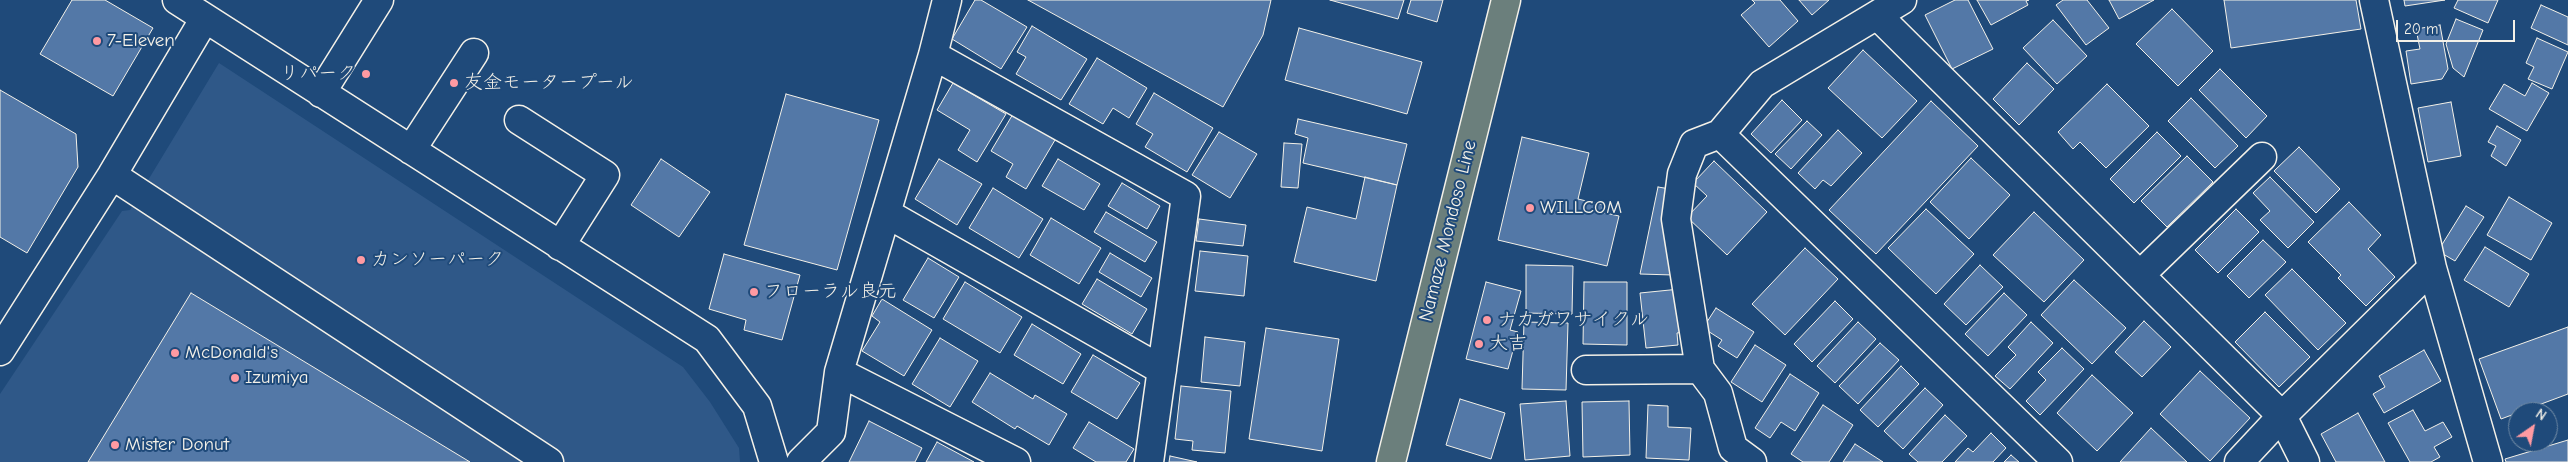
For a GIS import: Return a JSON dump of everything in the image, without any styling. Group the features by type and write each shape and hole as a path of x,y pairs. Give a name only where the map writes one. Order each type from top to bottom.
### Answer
{"main road":[{"name":"Namaze Mondoso Line","path":"1391,462 1506,0"}],"street":[{"path":"177,0 707,339 757,406 774,462"},
{"path":"321,93 379,0"},
{"path":"801,462 831,432 839,372 933,55 947,0"},
{"path":"1752,462 1733,448 1718,393 1700,370 1676,219 1682,174 1694,144 1720,134 1762,84 1902,0"},
{"path":"2374,0 2432,268 2488,462"},
{"path":"1877,16 2282,416 2305,462"},
{"path":"0,351 112,175 204,18"},
{"path":"411,150 474,53"},
{"path":"933,55 1186,196 1149,462"},
{"path":"519,120 605,175 560,246"},
{"path":"1720,134 2058,462"},
{"path":"2140,275 2262,158"},
{"path":"112,175 550,462"},
{"path":"886,213 1162,370"},
{"path":"2239,462 2282,416 2432,268"},
{"path":"1586,370 1700,370"},
{"path":"839,372 1016,462"}],"shaded area":[{"name":"カンソーパーク","path":"219,63 683,367 710,402 739,448 740,462 0,462 0,394 122,211 130,210"}],"building":[{"name":"7-Eleven","path":"72,0 105,0 153,28 113,96 40,54"},
{"path":"975,0 981,0 1027,27 1001,69 952,39"},
{"path":"1028,0 1271,0 1263,35 1223,107"},
{"path":"1330,0 1404,0 1398,19"},
{"path":"1411,0 1443,0 1437,22 1407,13"},
{"path":"1752,0 1780,0 1798,21 1769,47 1741,15 1755,3"},
{"path":"1799,0 1829,0 1812,15"},
{"path":"1955,0 1968,0 1993,49 1952,69 1925,15"},
{"path":"1977,0 2029,0 2026,1 2028,5 1991,25"},
{"path":"2063,0 2087,0 2109,28 2086,45 2056,5"},
{"path":"2109,0 2154,0 2119,19"},
{"path":"2224,0 2356,0 2361,29 2231,48"},
{"path":"2404,0 2445,0 2405,6"},
{"path":"2458,0 2498,0 2488,23 2454,8"},
{"path":"2541,5 2568,17 2568,45 2531,28"},
{"path":"2172,9 2213,51 2178,86 2136,44"},
{"path":"2456,19 2483,30 2464,77 2453,68 2446,44"},
{"path":"2053,20 2087,56 2057,84 2023,48"},
{"path":"2440,25 2448,69 2442,79 2411,84 2406,51 2420,49 2416,29"},
{"path":"1032,26 1087,59 1061,100 1016,74 1026,57 1017,52"},
{"path":"1299,28 1422,62 1407,114 1285,80"},
{"path":"2537,38 2568,52 2552,89 2528,79 2534,67 2526,63"},
{"path":"1863,50 1917,101 1882,138 1828,88"},
{"path":"1097,58 1147,88 1129,118 1113,108 1103,124 1069,104"},
{"path":"2027,63 2054,89 2019,125 1993,99"},
{"path":"2220,69 2267,116 2246,138 2199,90"},
{"path":"953,83 1006,114 977,162 958,150 970,130 937,110"},
{"path":"2532,83 2549,93 2527,131 2489,109 2504,84 2525,96"},
{"path":"2107,84 2149,126 2106,168 2080,142 2073,149 2058,132"},
{"path":"0,90 76,134 78,167 27,253 0,237"},
{"path":"1154,93 1213,128 1187,172 1145,147 1153,134 1136,124"},
{"path":"786,94 879,120 837,270 744,245"},
{"path":"2191,98 2238,146 2215,168 2168,121"},
{"path":"1782,100 1802,120 1771,153 1751,134"},
{"path":"1931,101 1978,146 1876,254 1829,210"},
{"path":"2451,102 2461,156 2428,162 2418,108"},
{"path":"1013,114 1055,140 1026,189 1006,177 1013,164 991,151"},
{"path":"1298,119 1407,144 1397,185 1303,163 1308,138 1295,134"},
{"path":"1807,121 1822,135 1791,169 1775,154"},
{"path":"2497,126 2521,140 2506,166 2491,156 2496,146 2488,142"},
{"path":"1838,130 1862,153 1831,186 1823,180 1815,189 1798,173"},
{"path":"1219,132 1257,154 1230,198 1192,175"},
{"path":"2157,132 2181,156 2134,203 2110,179"},
{"path":"1522,137 1589,153 1578,199 1603,205 1601,212 1619,216 1607,266 1498,240"},
{"path":"1284,143 1302,144 1298,188 1281,187"},
{"path":"2299,147 2340,189 2316,213 2274,171"},
{"path":"2187,156 2213,182 2167,227 2141,201"},
{"path":"1971,158 2010,195 1969,239 1930,202"},
{"path":"661,159 710,192 679,237 631,205"},
{"path":"939,159 982,184 957,225 915,199"},
{"path":"1058,159 1100,184 1084,210 1042,186"},
{"path":"1714,161 1767,212 1727,255 1687,217 1707,196 1693,183"},
{"path":"1365,177 1397,185 1376,281 1294,262 1307,207 1356,219"},
{"path":"2270,177 2314,222 2288,248 2260,220 2270,211 2253,193"},
{"path":"1122,183 1160,206 1147,229 1108,206"},
{"path":"1658,187 1670,189 1673,275 1640,274"},
{"path":"993,188 1043,219 1019,258 969,228"},
{"path":"2509,197 2552,223 2531,260 2487,235"},
{"path":"2349,202 2381,235 2368,249 2395,277 2366,306 2338,278 2341,275 2308,242"},
{"path":"2466,206 2484,217 2455,261 2438,251"},
{"path":"1926,209 1974,254 1936,294 1888,248"},
{"path":"2236,209 2259,232 2218,273 2195,250"},
{"path":"1106,212 1157,242 1145,262 1094,232"},
{"path":"2034,212 2084,260 2044,302 1993,255"},
{"path":"1051,218 1101,248 1079,284 1030,255"},
{"path":"1199,219 1246,225 1243,246 1196,241"},
{"path":"2263,240 2286,262 2249,298 2227,276"},
{"path":"2485,247 2529,274 2509,307 2464,280"},
{"path":"1805,248 1838,279 1785,335 1752,304"},
{"path":"1200,251 1248,256 1244,296 1195,291"},
{"path":"1110,253 1152,278 1141,297 1099,272"},
{"name":"フローラル良元","path":"724,254 800,275 782,340 744,330 746,320 709,309"},
{"path":"928,258 959,277 934,318 903,300"},
{"path":"1526,265 1573,266 1572,314 1526,313"},
{"path":"1980,265 2003,287 1966,325 1944,304"},
{"path":"2292,269 2346,323 2318,350 2265,295"},
{"path":"1097,279 1147,309 1132,334 1082,304"},
{"path":"2074,280 2126,328 2092,364 2041,315"},
{"path":"965,282 1022,317 1000,353 943,319"},
{"path":"1486,282 1521,291 1510,330 1518,332 1508,369 1466,359"},
{"path":"1584,282 1627,282 1627,345 1583,344"},
{"path":"1680,289 1684,332 1677,333 1678,345 1646,348 1640,293"},
{"name":"Izumiya","path":"191,293 470,462 88,462"},
{"path":"2004,293 2027,315 1988,356 1965,334"},
{"path":"882,299 932,330 904,376 862,351 880,322 872,316"},
{"path":"1835,301 1853,319 1812,362 1794,344"},
{"path":"1716,308 1754,332 1737,358 1718,346 1722,340 1703,328"},
{"path":"2265,312 2310,357 2279,387 2235,342"},
{"path":"2144,321 2171,347 2142,377 2115,352"},
{"path":"1524,322 1568,323 1566,390 1522,389"},
{"path":"1858,322 1876,339 1835,383 1817,366"},
{"path":"2031,322 2053,343 2010,389 1995,376 2016,355 2008,347"},
{"path":"1032,324 1081,354 1063,384 1014,355"},
{"path":"2568,327 2568,394 2547,402 2508,402 2508,416 2501,419 2479,359"},
{"path":"1266,328 1339,339 1322,451 1249,439"},
{"path":"1205,337 1245,342 1240,386 1201,382"},
{"path":"940,338 978,361 950,407 912,384"},
{"path":"1880,343 1899,360 1858,404 1839,386"},
{"path":"1755,345 1786,365 1762,402 1731,382"},
{"path":"2062,348 2084,369 2040,415 2026,401 2046,380 2038,372"},
{"path":"2424,350 2441,381 2384,413 2373,394 2385,387 2379,376"},
{"path":"1093,355 1140,383 1117,419 1071,392"},
{"path":"1901,366 1919,384 1878,427 1860,410"},
{"path":"2200,371 2250,418 2210,461 2160,414"},
{"path":"990,373 1033,399 1035,395 1067,414 1049,445 1017,426 1015,429 972,402"},
{"path":"1790,374 1819,393 1795,431 1781,422 1770,438 1755,428"},
{"path":"2092,375 2133,413 2097,451 2057,413"},
{"path":"1181,386 1231,391 1225,453 1192,450 1193,441 1175,439"},
{"path":"1925,388 1943,405 1903,449 1884,431"},
{"path":"1460,399 1505,413 1491,459 1446,445"},
{"path":"1566,401 1570,456 1525,460 1520,404"},
{"path":"1629,401 1630,455 1583,457 1582,402"},
{"path":"1648,405 1668,406 1668,427 1691,428 1689,460 1646,458"},
{"path":"1823,405 1853,425 1829,462 1803,462 1791,454"},
{"path":"2413,410 2425,431 2443,422 2452,437 2434,447 2440,457 2431,462 2410,462 2388,423"},
{"path":"2358,413 2385,462 2336,462 2321,434"},
{"path":"1945,415 1967,436 1942,462 1918,462 1909,454"},
{"path":"869,421 922,448 915,462 849,462"},
{"path":"1089,422 1134,449 1126,462 1096,462 1073,448"},
{"path":"2151,428 2187,462 2120,462"},
{"path":"1991,433 2006,448 1993,462 1955,462 1968,448 1973,452"},
{"path":"2568,440 2568,462 2506,462 2505,459 2528,452 2558,452 2558,443"},
{"path":"937,442 974,462 926,462"},
{"path":"1855,444 1883,462 1843,462"},
{"path":"2011,455 2019,462 2004,462"},
{"path":"1170,456 1197,462 1169,462"}],"place":[{"name":"7-Eleven","path":"97,41"},
{"name":"リパーク","path":"366,74"},
{"name":"友金モータープール","path":"454,83"},
{"name":"WILLCOM","path":"1530,208"},
{"name":"カンソーパーク","path":"361,260"},
{"name":"フローラル良元","path":"754,292"},
{"name":"ナカガワサイクル","path":"1487,320"},
{"name":"大吉","path":"1479,344"},
{"name":"McDonald's","path":"175,353"},
{"name":"Izumiya","path":"235,378"},
{"name":"Mister Donut","path":"115,445"}]}
